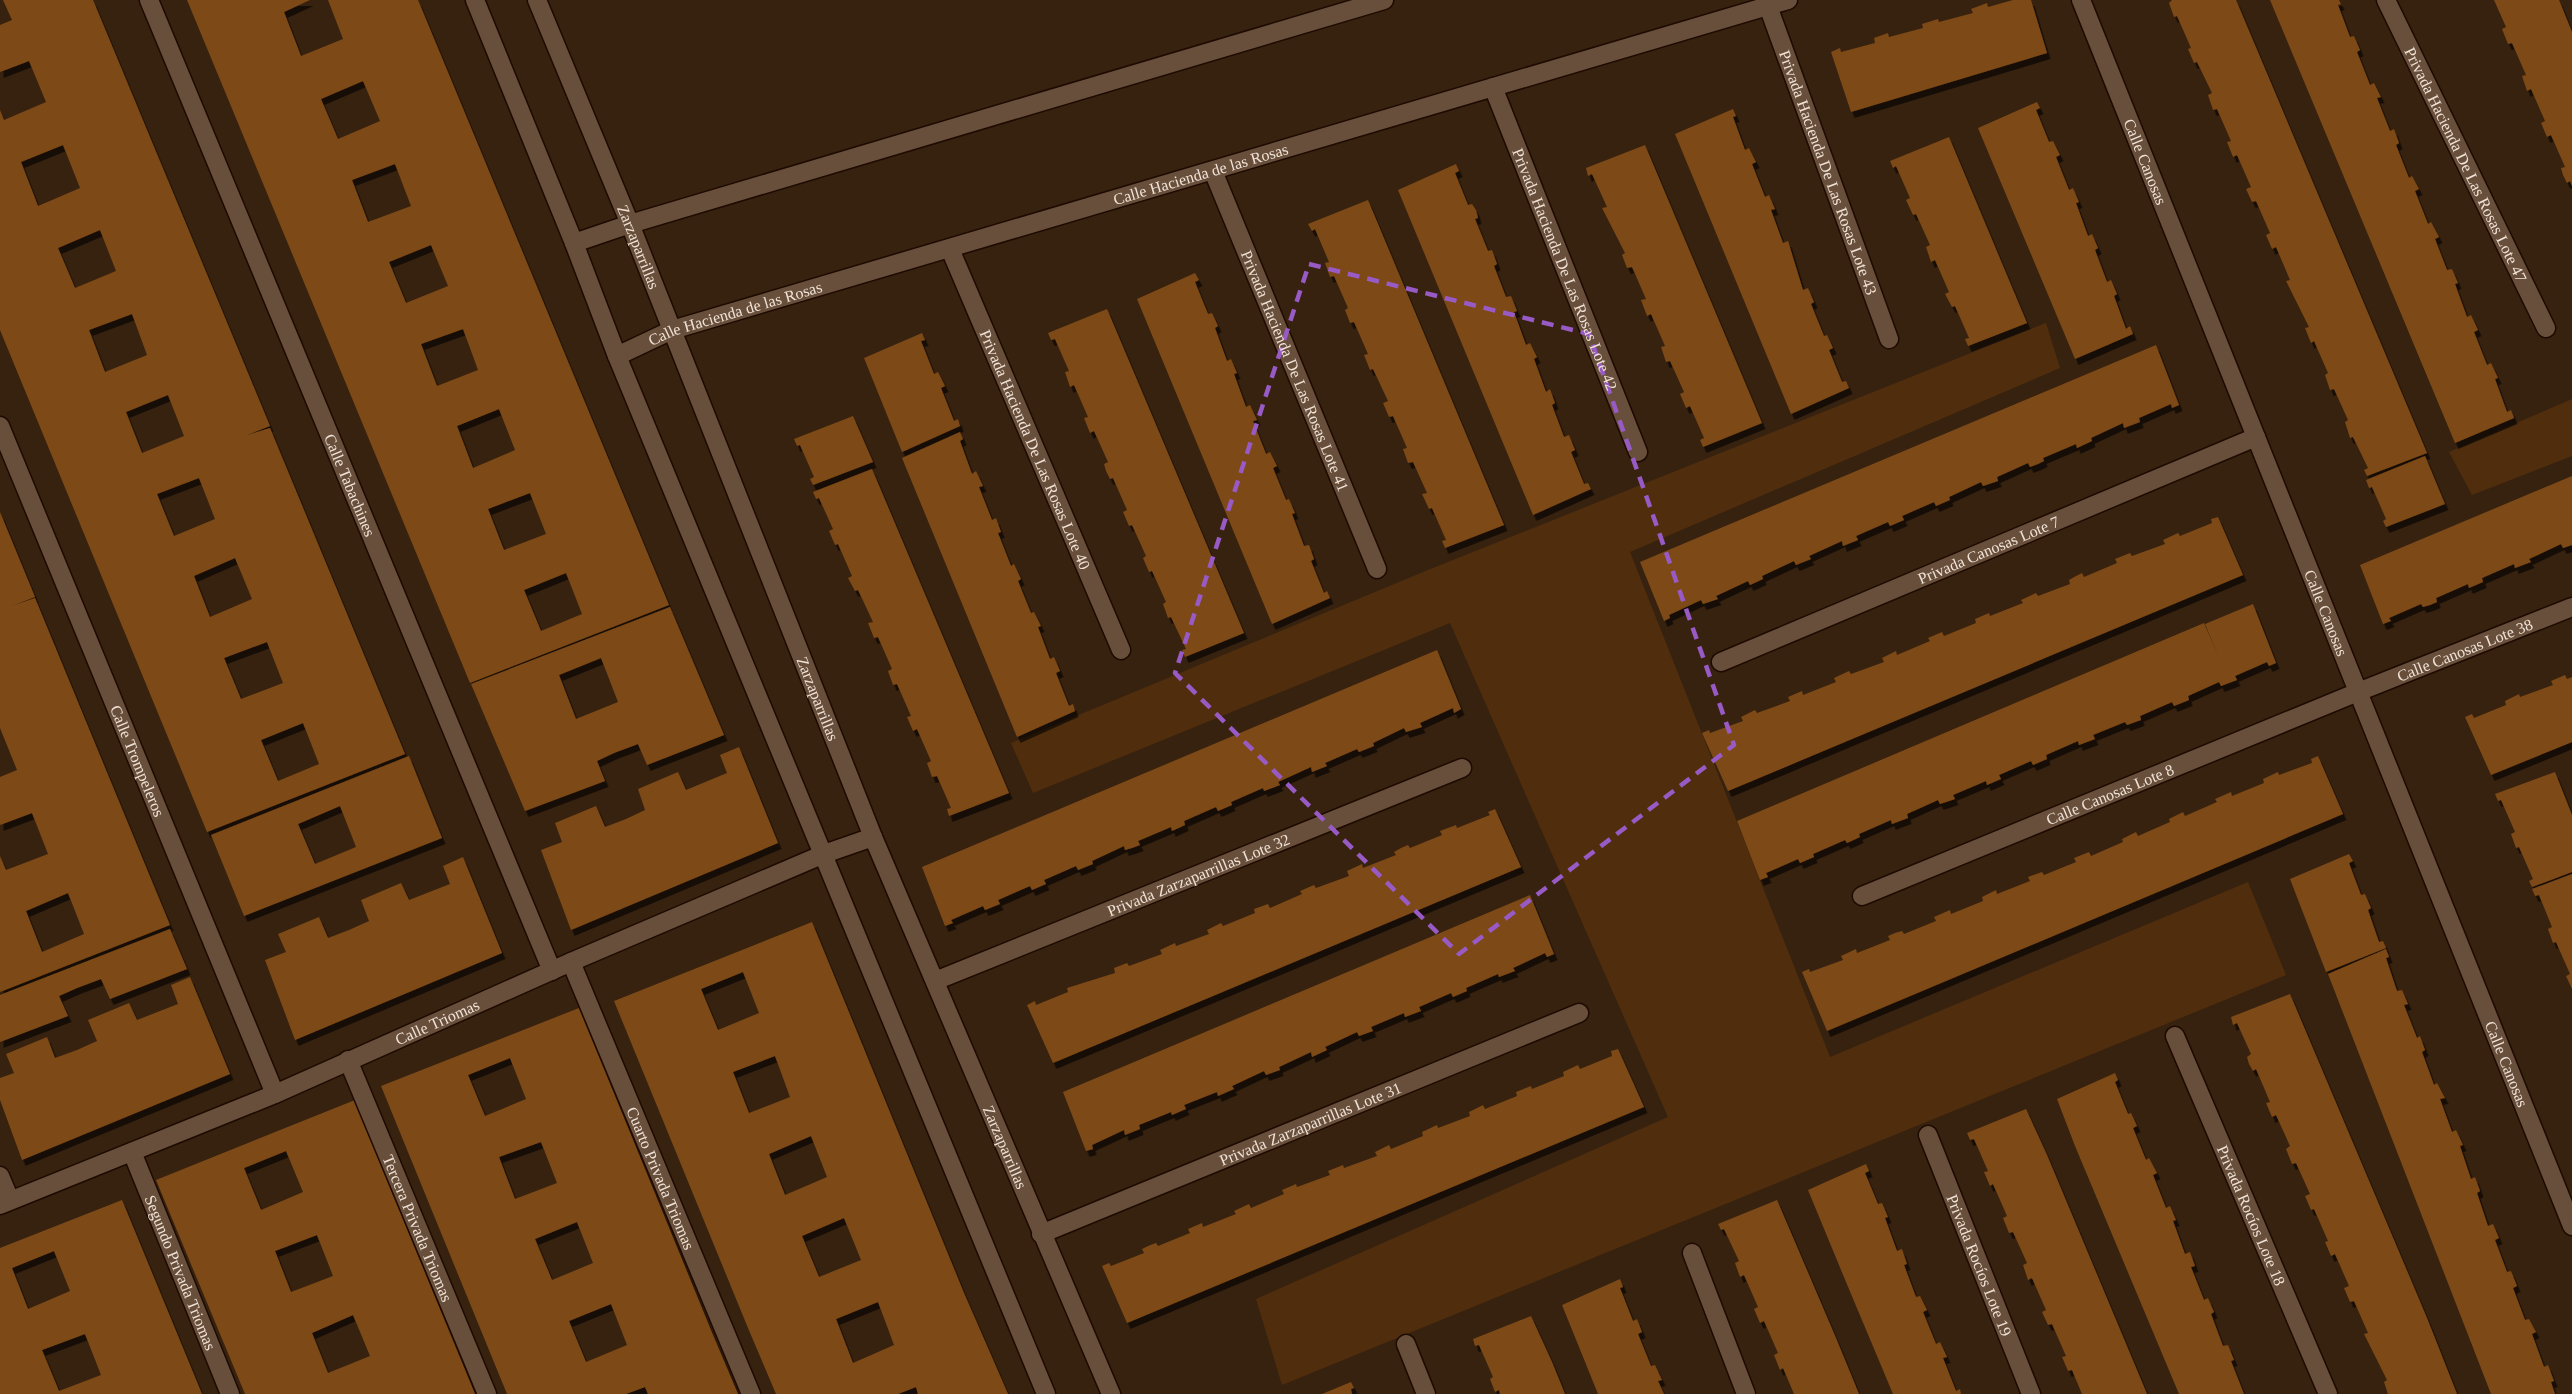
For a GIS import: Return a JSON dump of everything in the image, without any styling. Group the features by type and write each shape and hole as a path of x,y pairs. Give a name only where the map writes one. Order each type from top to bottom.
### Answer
{"street":[{"name":"Calle Tabachines","path":"149,0 552,971"},
{"path":"474,0 574,243 617,356 1046,1394"},
{"name":"Zarzaparrillas","path":"537,0 630,224 873,837 1111,1394"},
{"path":"574,243 630,224 1384,0"},
{"name":"Calle Hacienda de las Rosas","path":"617,356 672,330 1788,0"},
{"name":"Calle Canosas","path":"2081,0 2572,1226"},
{"name":"Privada Hacienda De Las Rosas Lote 47","path":"2386,0 2546,328"},
{"name":"Privada Hacienda De Las Rosas Lote 43","path":"1768,6 1889,339"},
{"name":"Privada Hacienda De Las Rosas Lote 42","path":"1493,87 1638,452"},
{"name":"Privada Hacienda De Las Rosas Lote 41","path":"1213,171 1377,569"},
{"name":"Privada Hacienda De Las Rosas Lote 40","path":"950,249 1121,650"},
{"name":"Calle Trompeleros","path":"0,426 275,1094"},
{"name":"Privada Canosas Lote 7","path":"1721,662 2256,437"},
{"name":"Calle Canosas Lote 38","path":"2358,692 2572,607"},
{"name":"Calle Canosas Lote 8","path":"1862,896 2358,692"},
{"name":"Privada Zarzaparrillas Lote 32","path":"935,981 1462,768"},
{"name":"Calle Triomas","path":"5,1202 275,1094 571,962 824,854 873,837"},
{"name":"Cuarto Privada Triomas","path":"571,962 751,1394"},
{"name":"Privada Zarzaparrillas Lote 31","path":"1041,1234 1579,1013"},
{"name":"Privada Rocíos Lote 18","path":"2175,1036 2328,1394"},
{"name":"Tercera Privada Triomas","path":"348,1060 487,1394"},
{"name":"Privada Rocíos Lote 19","path":"1928,1135 2031,1394"},
{"name":"Segundo Privada Triomas","path":"132,1152 230,1394"},
{"path":"0,1176 5,1202"},
{"path":"1692,1253 1746,1394"},
{"path":"1406,1344 1426,1394"}],"highlighted area":[{"path":"1309,264 1589,334 1734,745 1459,954 1175,673"}],"shaded area":[{"path":"2046,323 2060,368 1630,552 1830,1057 2248,882 2286,975 1282,1385 1256,1299 1668,1117 1450,623 1033,793 1011,743 1428,570"},
{"path":"2572,399 2572,456 2472,495 2449,452"}],"building":[{"path":"3,0 93,0 270,426 247,435 270,428 405,754 207,832 0,330 0,110 4,120 46,102 29,61 0,72 0,25 12,20","holes":["63,145 80,188 38,206 21,162","100,230 116,271 75,288 58,248","132,314 147,355 105,372 89,330","168,395 184,436 142,453 126,412","199,478 215,519 174,536 157,494","235,558 252,599 210,617 194,576","267,642 283,683 241,699 224,658","303,723 319,764 278,781 261,740"]},
{"path":"187,0 310,0 284,12 301,56 343,39 328,0 418,0 669,605 470,683","holes":["363,81 380,121 338,139 321,99","395,164 411,206 368,222 352,180","431,245 448,286 406,303 389,262","463,329 478,370 437,386 421,344","499,409 515,450 473,468 457,426","530,493 546,534 504,550 488,509","566,573 582,614 541,631 524,590"]},
{"path":"2013,0 2031,0 2047,53 1851,112 1831,52 1840,48 1841,52 1875,43 1874,38 1888,33 1889,37 1923,28 1922,24 1938,19 1939,22 1973,13 1971,9 1987,3 1988,7"},
{"path":"2172,0 2236,0 2427,453 2367,476 2364,470 2368,468 2353,437 2350,438 2345,422 2348,420 2334,389 2330,390 2325,375 2328,373 2314,341 2311,343 2305,328 2309,327 2286,281 2290,280 2276,247 2272,249 2266,235 2270,233 2256,201 2252,202 2246,189 2251,187 2237,155 2233,157 2227,142 2231,141 2217,109 2213,110 2208,95 2212,93 2197,62 2194,63 2188,49 2191,48 2177,16 2174,17 2169,3"},
{"path":"2270,0 2339,0 2341,4 2338,5 2350,37 2354,36 2360,50 2357,52 2370,85 2374,83 2381,97 2377,98 2390,131 2394,129 2399,143 2396,145 2409,178 2412,176 2419,189 2415,191 2428,224 2431,222 2439,237 2435,239 2447,270 2452,269 2467,317 2471,315 2478,330 2474,332 2487,365 2491,363 2498,378 2495,379 2507,412 2511,410 2514,418 2455,443"},
{"path":"2494,0 2559,0 2572,32 2572,186 2570,181 2567,183 2563,175 2561,168 2565,167 2551,135 2547,137 2541,123 2545,121 2531,89 2527,91 2522,76 2526,75 2512,43 2508,44 2502,29 2506,27"},
{"path":"2037,102 2040,108 2036,110 2049,142 2053,141 2060,155 2056,157 2069,190 2073,188 2079,202 2076,203 2088,236 2092,234 2098,248 2095,250 2107,282 2111,280 2117,294 2114,296 2126,329 2130,326 2133,334 2075,359 1978,128"},
{"path":"1733,109 1736,116 1733,117 1745,150 1749,148 1756,162 1752,164 1765,197 1769,195 1775,209 1771,210 1783,243 1788,241 1803,290 1808,288 1814,302 1811,304 1824,336 1827,335 1833,348 1829,350 1842,382 1846,381 1849,388 1791,414 1675,134"},
{"path":"1949,137 2027,323 1968,346 1965,339 1969,338 1955,306 1952,307 1945,294 1949,292 1935,260 1931,262 1926,247 1930,245 1916,214 1913,215 1906,200 1910,198 1896,166 1893,168 1890,161"},
{"path":"1645,145 1762,423 1703,447 1700,440 1704,438 1690,406 1686,408 1680,394 1684,392 1670,361 1666,362 1661,347 1665,346 1651,314 1647,316 1641,300 1646,299 1632,267 1627,268 1622,255 1625,253 1602,208 1607,207 1592,174 1588,176 1586,168"},
{"path":"1456,164 1459,171 1455,173 1468,205 1472,204 1476,210 1478,218 1475,219 1488,251 1492,250 1497,264 1494,266 1506,297 1511,296 1517,311 1514,312 1526,345 1530,343 1537,357 1534,359 1546,392 1550,389 1555,403 1552,405 1564,437 1569,435 1575,450 1571,452 1584,484 1588,483 1591,489 1533,515 1398,190"},
{"path":"1368,200 1504,525 1445,548 1442,541 1446,540 1432,508 1429,509 1422,494 1427,493 1413,462 1408,463 1403,449 1407,448 1393,416 1389,417 1383,403 1388,401 1373,369 1370,370 1364,355 1368,354 1354,322 1350,323 1345,310 1348,308 1334,276 1330,277 1325,263 1329,262 1315,229 1312,231 1308,224"},
{"path":"1195,273 1199,280 1195,282 1208,314 1212,313 1218,326 1215,328 1227,361 1231,359 1237,373 1234,374 1246,407 1250,405 1257,420 1253,421 1266,454 1270,452 1277,466 1273,468 1286,500 1289,499 1295,513 1292,514 1304,546 1309,545 1314,559 1311,561 1324,593 1327,591 1330,598 1272,624 1137,299"},
{"path":"1107,309 1244,633 1185,657 1182,650 1186,649 1171,617 1168,618 1163,604 1166,602 1152,571 1149,572 1143,558 1146,556 1132,525 1129,526 1123,512 1127,510 1113,478 1110,479 1106,471 1104,464 1108,462 1094,431 1090,433 1084,418 1088,417 1074,385 1070,387 1065,372 1069,371 1055,339 1051,340 1048,333"},
{"path":"922,333 925,340 921,341 934,374 938,372 945,386 941,388 954,421 958,419 960,426 902,452 864,358"},
{"path":"2156,345 2179,405 2172,408 2171,404 2139,418 2140,422 2124,428 2123,423 2091,438 2092,441 2077,448 2076,444 2043,458 2044,461 2038,464 2030,467 2028,463 1997,477 1998,481 1983,486 1981,482 1949,497 1950,500 1936,506 1934,502 1902,516 1904,520 1890,526 1888,522 1856,536 1858,540 1843,546 1842,541 1809,556 1811,559 1796,565 1794,561 1762,576 1763,579 1750,585 1748,581 1716,596 1718,599 1703,604 1701,600 1669,615 1670,618 1664,621 1640,562"},
{"path":"853,416 873,462 813,485 810,479 814,477 800,445 797,446 794,439"},
{"path":"960,432 963,439 960,441 972,474 976,471 983,486 979,487 992,520 996,518 1001,532 998,533 1011,566 1014,564 1021,579 1018,581 1031,613 1034,612 1041,626 1038,627 1050,659 1054,657 1060,671 1056,673 1069,706 1073,704 1075,711 1017,737 902,458"},
{"path":"2425,456 2445,504 2386,527 2383,521 2386,519 2372,487 2369,488 2366,480"},
{"path":"872,469 1009,793 949,816 947,809 951,808 937,776 932,777 927,763 931,761 917,729 913,731 907,717 911,716 897,684 893,685 888,671 892,669 878,637 874,638 868,623 873,622 858,590 855,591 848,578 852,576 838,544 835,545 829,531 833,529 819,498 816,499 813,492"},
{"path":"2572,476 2572,545 2563,548 2561,544 2529,559 2531,562 2515,568 2514,564 2482,578 2483,582 2469,588 2468,584 2436,598 2437,602 2423,607 2421,604 2389,618 2391,621 2383,624 2360,565"},
{"path":"0,512 35,597 12,606 35,598 170,925 0,992 0,856 6,870 48,854 32,813 0,825 0,777 17,770 0,728","holes":["68,893 84,934 42,952 26,911"]},
{"path":"2218,517 2243,575 1728,791 1702,733 1709,730 1710,733 1743,721 1741,717 1755,710 1757,713 1790,701 1788,697 1802,691 1803,695 1836,682 1834,678 1849,671 1851,674 1884,662 1882,658 1896,651 1897,655 1930,641 1928,638 1942,632 1944,636 1976,623 1975,619 1989,613 1990,616 2023,603 2021,600 2036,593 2038,596 2070,584 2069,580 2082,573 2084,577 2117,563 2115,559 2130,553 2132,556 2165,544 2163,540 2212,523 2211,519"},
{"path":"2253,604 2276,663 2269,666 2267,662 2235,676 2237,680 2221,686 2219,682 2188,696 2189,700 2174,706 2172,702 2140,716 2141,720 2127,725 2125,722 2093,735 2095,739 2079,745 2078,741 2046,755 2047,759 2033,765 2031,761 1999,775 2001,779 1987,785 1986,781 1953,795 1955,799 1940,804 1938,800 1907,814 1908,818 1892,824 1891,820 1859,834 1860,837 1847,843 1845,840 1813,854 1814,857 1800,863 1798,859 1766,873 1768,877 1760,880 1737,821 2204,623 2218,655 2205,624"},
{"path":"670,607 724,735 647,765 638,744 614,753 597,761 605,781 525,811 471,684","holes":["601,658 618,702 576,719 559,675"]},
{"path":"1437,650 1461,709 1454,713 1453,708 1420,723 1422,727 1406,732 1404,728 1373,743 1374,746 1359,752 1357,749 1325,763 1327,766 1312,772 1311,767 1278,782 1280,785 1264,791 1263,788 1231,802 1232,805 1218,811 1216,807 1184,821 1185,825 1172,831 1171,827 1138,841 1140,845 1132,848 1125,850 1124,846 1078,870 1076,866 1044,880 1046,884 1032,890 1030,886 998,900 1000,904 985,910 983,906 951,920 953,923 945,926 922,867"},
{"path":"2565,675 2567,679 2572,677 2572,742 2491,775 2465,717 2472,714 2474,718 2506,705 2505,701 2519,694 2520,697 2553,685 2551,681"},
{"path":"739,747 778,843 571,930 541,850 562,842 555,823 596,806 605,827 626,819 645,810 638,789 678,772 686,790 727,773 720,755"},
{"path":"409,756 442,838 244,916 211,835","holes":["340,806 356,847 315,864 298,824"]},
{"path":"2318,756 2343,814 1827,1031 1802,972 1809,969 1810,972 1843,960 1841,956 1856,949 1857,953 1890,940 1888,936 1895,933 1902,931 1904,934 1936,921 1934,917 1950,910 1951,914 1983,901 1982,897 1996,890 1997,894 2030,881 2028,877 2042,872 2044,875 2076,862 2074,858 2089,852 2091,856 2123,842 2122,839 2136,832 2138,836 2170,822 2169,819 2183,812 2185,816 2217,802 2215,799 2231,792 2232,796 2264,783 2263,779 2278,772 2279,775 2312,763 2311,759"},
{"path":"2555,772 2572,815 2572,872 2532,887 2529,881 2533,879 2511,834 2515,832 2501,800 2498,801 2495,794"},
{"path":"1495,809 1521,867 1053,1063 1027,1005 1035,1001 1036,1005 1068,992 1067,988 1115,973 1114,968 1127,963 1129,966 1162,954 1160,950 1175,943 1176,946 1209,934 1207,930 1221,923 1223,926 1255,913 1254,909 1268,904 1270,908 1302,894 1300,891 1314,885 1316,888 1349,876 1347,871 1362,864 1363,868 1396,855 1394,852 1401,848 1408,845 1410,848 1442,835 1440,831 1456,825 1457,828 1490,815 1488,812"},
{"path":"2349,854 2353,861 2349,863 2361,895 2365,894 2371,908 2368,910 2379,942 2383,941 2386,948 2326,972 2290,879"},
{"path":"463,857 502,953 295,1040 265,960 286,952 278,934 319,917 328,938 349,930 369,921 361,900 401,883 409,900 450,884 443,866"},
{"path":"2572,874 2572,989 2566,976 2570,974 2548,929 2552,927 2539,895 2535,896 2532,889"},
{"path":"1530,895 1554,954 1547,957 1545,953 1513,968 1515,971 1499,977 1498,974 1466,988 1467,991 1453,997 1451,993 1419,1007 1421,1011 1405,1017 1404,1013 1371,1027 1373,1031 1359,1036 1357,1032 1325,1047 1327,1050 1312,1057 1311,1052 1279,1067 1280,1070 1266,1075 1264,1071 1232,1086 1234,1089 1218,1096 1217,1092 1184,1105 1186,1109 1172,1115 1171,1112 1139,1125 1140,1129 1125,1135 1124,1130 1092,1145 1093,1149 1086,1151 1063,1092"},
{"path":"812,922 964,1293 1008,1394 918,1394 916,1387 898,1394 776,1394 614,1001","holes":["743,972 759,1013 718,1030 701,989","775,1056 790,1097 749,1113 733,1072","811,1136 827,1177 785,1195 769,1154","844,1218 861,1260 819,1277 802,1236","878,1302 894,1345 853,1363 836,1319"]},
{"path":"170,929 187,969 110,999 101,979 77,988 59,996 68,1016 0,1042 0,995"},
{"path":"2386,949 2389,957 2386,958 2397,991 2402,990 2408,1004 2404,1005 2417,1038 2420,1036 2425,1050 2422,1052 2434,1085 2437,1083 2445,1098 2440,1099 2452,1132 2456,1130 2463,1145 2460,1146 2471,1179 2475,1177 2480,1191 2477,1193 2488,1226 2493,1224 2499,1238 2495,1240 2507,1272 2511,1271 2517,1286 2513,1288 2525,1320 2529,1319 2536,1332 2532,1334 2544,1367 2548,1365 2554,1381 2551,1382 2555,1394 2491,1394 2328,974"},
{"path":"190,977 230,1074 22,1160 0,1100 0,1078 14,1073 6,1054 47,1037 55,1058 77,1050 97,1041 88,1020 129,1003 137,1020 178,1004 171,985"},
{"path":"2290,994 2457,1394 2388,1394 2384,1382 2387,1380 2364,1334 2368,1333 2354,1301 2350,1302 2344,1288 2349,1286 2335,1254 2331,1256 2325,1242 2328,1241 2314,1209 2311,1210 2305,1196 2310,1194 2296,1163 2292,1164 2286,1149 2290,1146 2276,1115 2272,1117 2266,1103 2270,1102 2256,1069 2253,1071 2249,1064 2247,1057 2251,1054 2237,1023 2233,1025 2231,1017"},
{"path":"579,1008 738,1394 648,1394 645,1387 626,1394 507,1394 381,1086","holes":["510,1058 526,1099 485,1116 468,1075","541,1142 557,1183 515,1199 499,1157","577,1222 593,1263 552,1280 535,1239","611,1304 627,1345 586,1362 569,1321"]},
{"path":"1618,1049 1644,1107 1127,1323 1102,1266 1109,1263 1111,1266 1144,1253 1142,1249 1148,1246 1156,1243 1158,1246 1190,1233 1188,1229 1202,1223 1203,1227 1236,1214 1234,1211 1249,1204 1251,1208 1284,1194 1282,1190 1296,1184 1297,1187 1330,1175 1328,1171 1343,1165 1344,1168 1377,1156 1375,1152 1389,1145 1391,1149 1423,1136 1422,1132 1437,1125 1438,1128 1470,1116 1469,1112 1483,1105 1485,1109 1517,1096 1516,1092 1531,1086 1532,1089 1564,1076 1563,1072 1578,1065 1580,1069 1612,1056 1611,1051"},
{"path":"2115,1073 2118,1080 2115,1082 2128,1114 2131,1113 2137,1126 2133,1128 2146,1160 2149,1158 2157,1173 2153,1175 2166,1208 2170,1206 2176,1220 2173,1221 2185,1254 2190,1252 2195,1266 2191,1267 2204,1300 2208,1298 2214,1312 2211,1314 2223,1346 2228,1345 2234,1360 2231,1361 2244,1394 2179,1394 2075,1146 2057,1099"},
{"path":"355,1100 475,1394 245,1394 156,1180","holes":["286,1151 303,1192 261,1210 244,1168","317,1235 333,1276 291,1292 275,1251","353,1315 370,1356 328,1373 312,1333"]},
{"path":"2026,1109 2147,1394 2082,1394 2072,1370 2068,1371 2062,1357 2066,1356 2052,1324 2048,1325 2042,1312 2046,1310 2032,1278 2028,1280 2023,1265 2027,1263 2013,1232 2009,1233 2003,1218 2007,1216 1993,1184 1990,1186 1984,1172 1988,1171 1974,1139 1970,1140 1967,1133"},
{"path":"1866,1164 1869,1171 1865,1173 1878,1204 1882,1203 1888,1217 1885,1218 1897,1251 1902,1249 1907,1264 1904,1265 1916,1297 1920,1296 1927,1310 1923,1312 1936,1344 1940,1342 1947,1357 1943,1358 1956,1391 1960,1389 1961,1394 1893,1394 1808,1190"},
{"path":"122,1200 202,1394 0,1394 0,1248","holes":["54,1251 70,1291 28,1309 12,1268","85,1334 101,1375 59,1391 42,1350"]},
{"path":"1777,1200 1859,1394 1794,1394 1783,1368 1780,1370 1774,1355 1778,1353 1764,1321 1760,1323 1754,1309 1758,1307 1744,1275 1740,1277 1735,1263 1739,1261 1724,1229 1721,1230 1718,1224"},
{"path":"1620,1279 1623,1287 1620,1288 1633,1321 1637,1319 1642,1332 1638,1334 1651,1366 1655,1365 1662,1380 1658,1381 1664,1394 1598,1394 1562,1305"},
{"path":"1531,1316 1565,1394 1500,1394 1499,1390 1495,1392 1490,1379 1493,1377 1479,1345 1475,1346 1473,1339"},
{"path":"1351,1382 1354,1388 1351,1389 1352,1394 1322,1394"}]}
